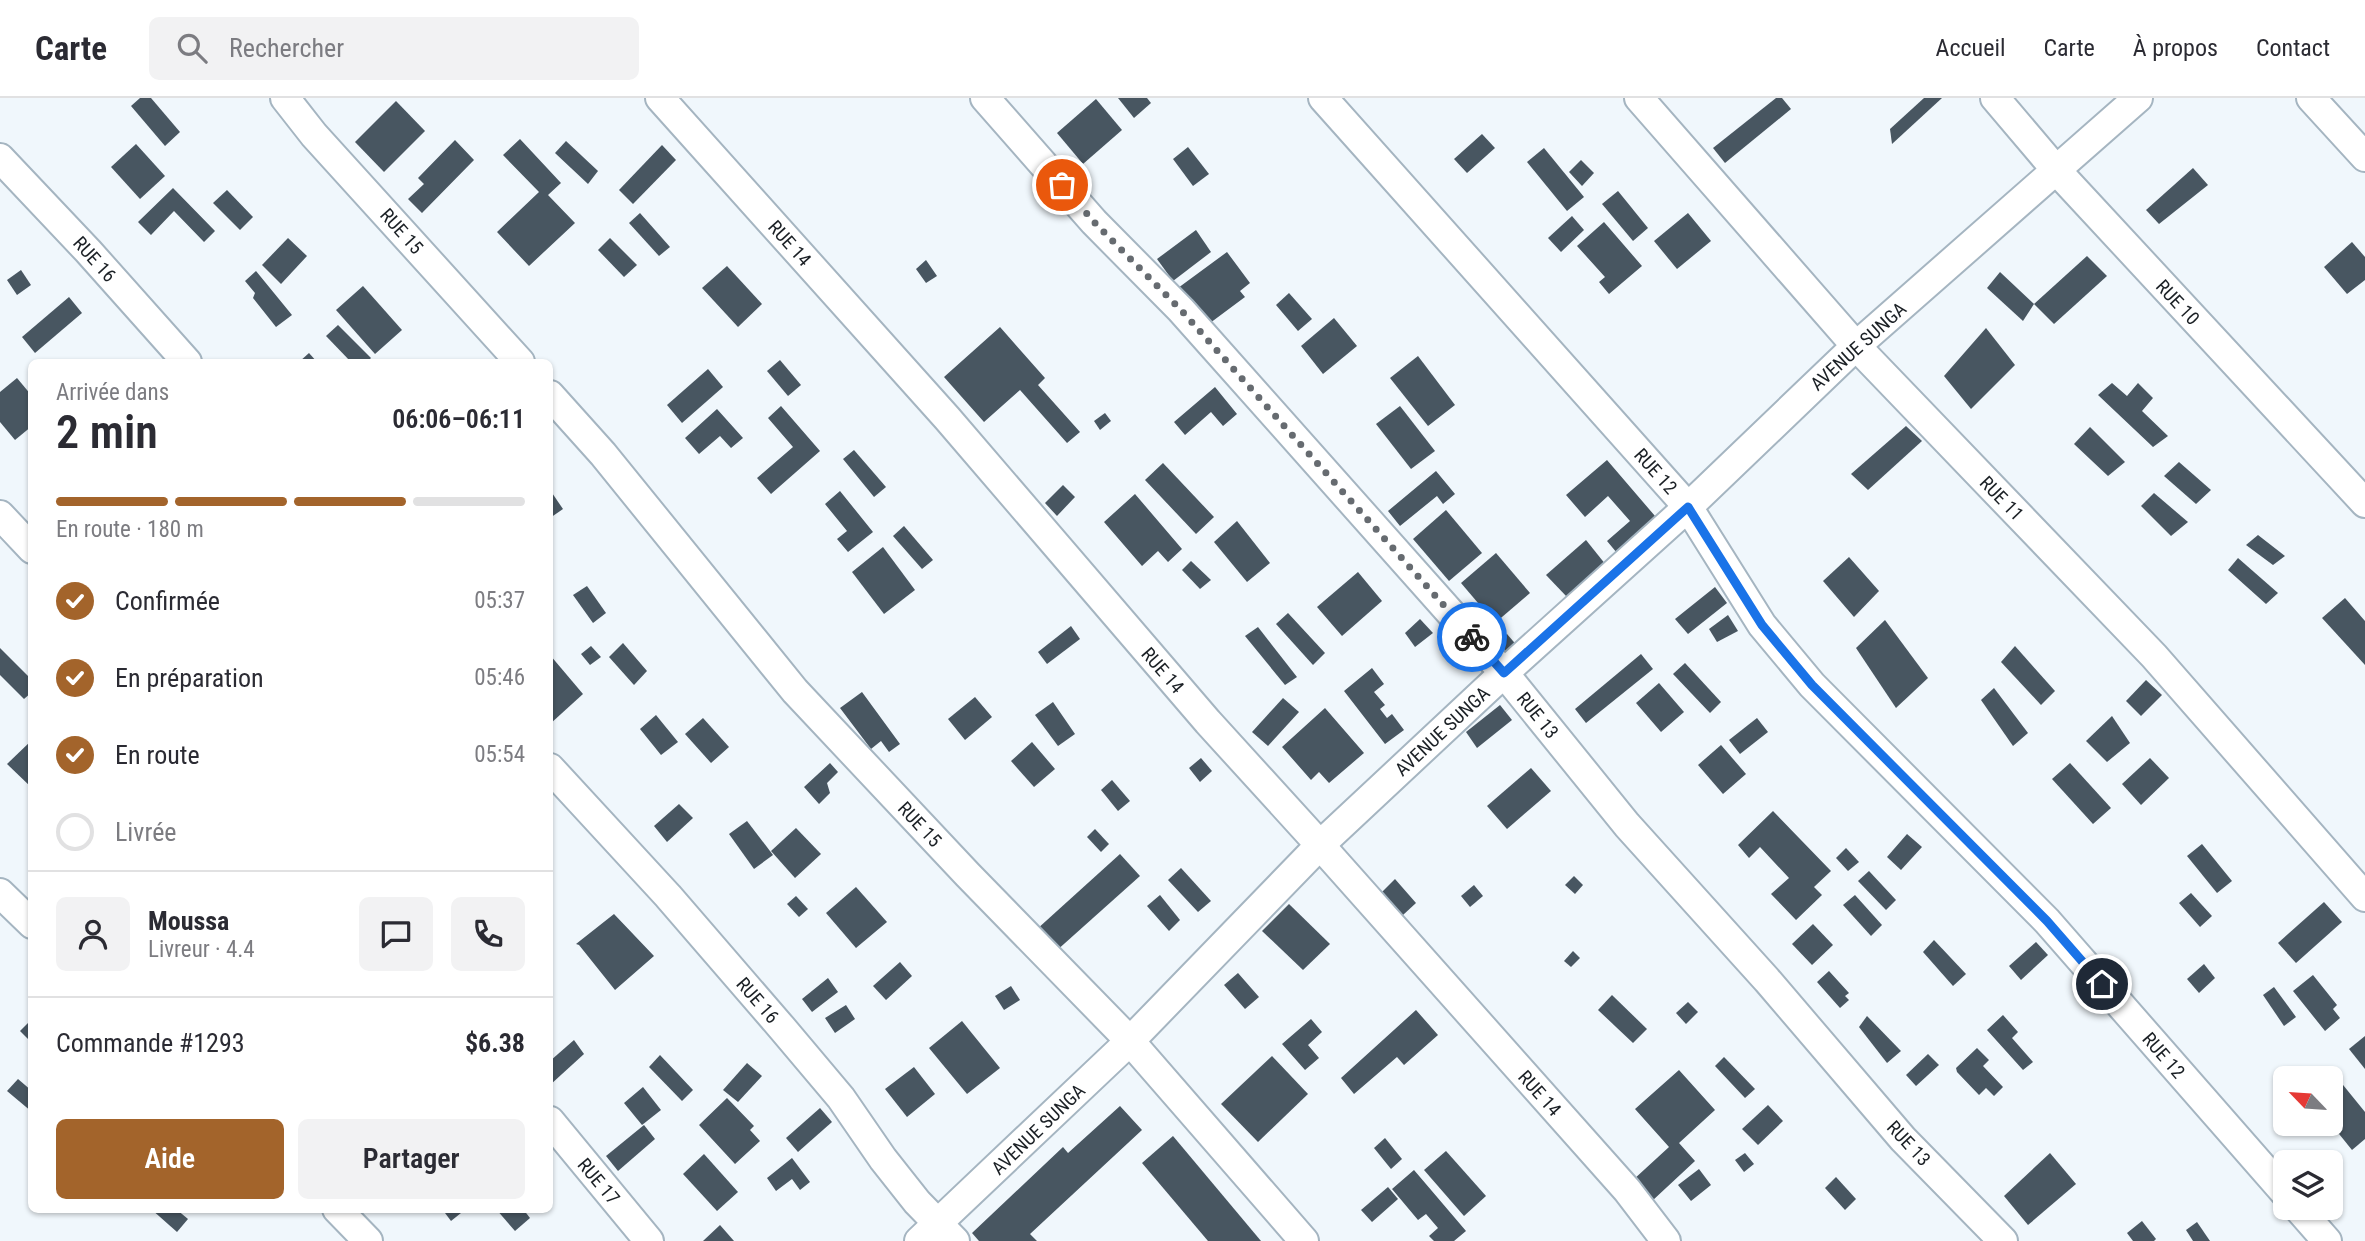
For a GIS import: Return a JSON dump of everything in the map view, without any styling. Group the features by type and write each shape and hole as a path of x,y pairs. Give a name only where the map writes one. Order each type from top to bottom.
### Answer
{"street":[{"name":"RUE 15","path":"285,98 314,135 517,359"},
{"name":"RUE 14","path":"660,98 947,418 1208,723 1627,1190 1666,1241"},
{"name":"RUE 13","path":"985,98 1094,222 1181,310 1504,673 1627,825 1767,981 1903,1139 2003,1241"},
{"name":"RUE 12","path":"1323,98 1688,507 1762,625 1812,685 2047,921 2273,1179"},
{"name":"RUE 11","path":"1639,98 1856,346 2154,656 2365,897"},
{"name":"RUE 10","path":"1995,98 2057,171 2365,503"},
{"name":"AVENUE SUNGA","path":"937,1235 1320,845 1504,673 1688,507 1856,346 2138,98"},
{"path":"2311,98 2365,157"},
{"name":"RUE 16","path":"0,158 184,359"},
{"name":"RUE 15","path":"553,398 603,454 795,691 1130,1041 1304,1241"},
{"path":"0,515 28,545"},
{"name":"RUE 16","path":"553,771 774,1017 841,1098 917,1202 937,1235"},
{"path":"0,893 28,920"},
{"name":"RUE 17","path":"553,1125 649,1241"},
{"path":"341,1213 368,1241"},
{"path":"2309,1220 2327,1241"}],"building":[{"path":"140,98 151,98 180,132 165,146 131,106"},
{"path":"1118,98 1147,98 1151,103 1134,118"},
{"path":"1776,98 1782,98 1791,109 1725,163 1713,148"},
{"path":"1924,98 1942,98 1892,144 1890,129"},
{"path":"1096,99 1122,130 1083,164 1057,133"},
{"path":"396,101 425,131 384,172 355,142"},
{"path":"1482,134 1495,148 1467,173 1454,159"},
{"path":"520,139 561,183 548,195 575,223 529,266 497,232 539,192 503,155"},
{"path":"455,140 474,160 422,213 408,199 424,184 418,178"},
{"path":"566,141 598,171 588,184 555,153"},
{"path":"136,144 165,176 140,199 111,167"},
{"path":"662,145 676,160 633,204 619,190"},
{"path":"1188,147 1209,174 1193,186 1173,159"},
{"path":"1544,148 1584,197 1567,211 1527,162"},
{"path":"1581,160 1594,173 1582,186 1569,172"},
{"path":"2193,168 2208,185 2159,224 2146,210"},
{"path":"173,188 215,231 204,242 174,211 151,235 138,222"},
{"path":"227,190 253,217 240,230 213,203"},
{"path":"1618,191 1648,228 1633,241 1602,204"},
{"path":"640,213 670,247 659,256 629,223"},
{"path":"1688,213 1711,241 1677,269 1654,241"},
{"path":"1572,216 1584,230 1561,252 1548,238"},
{"path":"1604,222 1642,266 1609,294 1599,282 1605,277 1577,246"},
{"path":"1196,230 1211,252 1173,281 1157,259"},
{"path":"288,238 307,256 281,284 262,265"},
{"path":"610,238 637,265 624,277 598,250"},
{"path":"2352,242 2365,257 2365,280 2347,294 2324,267"},
{"path":"1227,252 1250,283 1240,291 1245,297 1206,326 1178,288"},
{"path":"2087,256 2107,276 2054,324 2034,304"},
{"path":"926,260 937,276 926,283 916,269"},
{"path":"727,266 762,304 738,327 702,288"},
{"path":"21,270 31,285 17,295 7,280"},
{"path":"256,271 292,315 276,327 253,298 255,293 245,281"},
{"path":"2000,272 2034,304 2023,321 1987,288"},
{"path":"363,286 402,330 375,354 336,310"},
{"path":"1289,293 1312,319 1298,331 1276,305"},
{"path":"69,297 82,313 35,353 22,337"},
{"path":"1334,318 1357,346 1323,374 1301,346"},
{"path":"338,325 371,358 348,359 326,336"},
{"path":"1000,327 1045,378 1038,385 1080,432 1067,443 1020,390 984,422 944,377"},
{"path":"1986,328 2015,365 1971,409 1944,376"},
{"path":"309,353 314,359 302,359"},
{"path":"1418,356 1455,405 1428,426 1390,378"},
{"path":"780,360 801,385 788,396 767,371"},
{"path":"708,369 723,387 682,423 667,405"},
{"path":"17,378 28,391 28,429 15,440 0,422 0,392"},
{"path":"2112,383 2127,396 2138,383 2153,398 2142,411 2168,436 2153,447 2098,395"},
{"path":"1215,387 1237,414 1223,426 1211,412 1185,435 1174,422"},
{"path":"781,406 820,451 771,494 757,478 793,447 768,418"},
{"path":"1400,406 1435,451 1411,469 1376,424"},
{"path":"717,409 743,438 731,448 720,436 699,454 685,438"},
{"path":"1105,413 1111,421 1100,430 1094,421"},
{"path":"1906,426 1922,441 1868,490 1851,474"},
{"path":"2090,427 2125,462 2108,476 2074,444"},
{"path":"854,450 886,487 874,497 843,459"},
{"path":"1607,460 1661,523 1617,553 1607,541 1630,521 1608,496 1585,517 1566,495"},
{"path":"2179,462 2211,490 2196,504 2164,476"},
{"path":"1163,463 1214,517 1196,534 1145,480"},
{"path":"1436,471 1455,494 1443,504 1437,496 1400,526 1388,511"},
{"path":"1063,485 1075,497 1057,516 1045,503"},
{"path":"840,491 873,532 848,552 837,539 847,531 825,504"},
{"path":"2154,493 2188,522 2171,536 2141,506"},
{"path":"553,494 563,509 553,516"},
{"path":"1135,494 1182,549 1168,562 1158,551 1142,566 1104,522"},
{"path":"1446,510 1482,553 1449,581 1413,539"},
{"path":"1237,521 1270,563 1247,582 1214,542"},
{"path":"904,526 933,560 922,569 893,536"},
{"path":"2258,535 2285,556 2273,565 2246,545"},
{"path":"1586,540 1606,565 1567,597 1546,575"},
{"path":"883,547 915,590 884,614 852,572"},
{"path":"1496,553 1530,593 1495,623 1461,583"},
{"path":"1849,557 1879,591 1854,617 1823,581"},
{"path":"2238,558 2278,593 2266,604 2228,570"},
{"path":"1191,561 1211,580 1200,589 1182,570"},
{"path":"1358,572 1382,601 1342,636 1317,607"},
{"path":"587,586 606,613 593,623 573,595"},
{"path":"1715,587 1727,603 1688,634 1675,619"},
{"path":"2345,598 2365,621 2365,665 2322,618"},
{"path":"1288,613 1325,653 1313,665 1276,624"},
{"path":"1728,615 1738,631 1717,642 1709,629"},
{"path":"1420,619 1433,633 1415,647 1405,633"},
{"path":"1885,620 1928,678 1896,708 1856,648"},
{"path":"1071,626 1080,639 1047,664 1038,652"},
{"path":"1258,627 1297,677 1285,685 1245,636"},
{"path":"1507,634 1519,648 1507,658 1495,644"},
{"path":"623,643 647,671 634,685 609,657"},
{"path":"591,646 601,657 590,665 581,654"},
{"path":"2015,646 2055,691 2041,705 2001,662"},
{"path":"0,648 28,676 28,696 24,699 0,675"},
{"path":"1641,654 1653,669 1586,723 1575,709"},
{"path":"553,659 583,694 553,721"},
{"path":"1685,663 1721,702 1710,713 1673,674"},
{"path":"1372,668 1384,684 1374,692 1385,705 1380,709 1387,718 1392,714 1404,730 1385,744 1344,691"},
{"path":"2146,680 2162,695 2141,716 2126,701"},
{"path":"1659,683 1684,712 1661,732 1636,703"},
{"path":"1994,688 2028,733 2013,746 1981,700"},
{"path":"862,692 900,744 889,752 881,741 871,749 840,708"},
{"path":"975,697 992,717 965,740 948,719"},
{"path":"1283,698 1299,712 1268,746 1252,732"},
{"path":"1053,702 1075,734 1058,746 1035,715"},
{"path":"1500,705 1512,720 1477,748 1466,732"},
{"path":"1325,708 1364,753 1329,783 1319,772 1311,780 1282,747"},
{"path":"656,715 678,742 661,755 640,729"},
{"path":"2112,716 2130,743 2107,762 2086,741"},
{"path":"703,718 729,747 711,763 685,734"},
{"path":"1757,718 1768,732 1740,754 1729,740"},
{"path":"1032,742 1055,769 1034,787 1011,761"},
{"path":"28,744 28,784 7,764"},
{"path":"1721,745 1746,774 1723,794 1698,765"},
{"path":"1201,758 1212,771 1200,782 1189,768"},
{"path":"2150,758 2169,778 2141,805 2122,784"},
{"path":"830,763 838,772 827,783 830,793 819,804 804,787"},
{"path":"2070,763 2111,808 2093,824 2052,779"},
{"path":"1531,768 1551,791 1507,829 1487,806"},
{"path":"1112,780 1130,801 1118,811 1101,790"},
{"path":"679,804 693,818 667,842 654,826"},
{"path":"1773,811 1831,871 1814,887 1822,895 1796,920 1771,894 1789,878 1760,847 1749,858 1738,845"},
{"path":"747,821 773,855 754,869 729,834"},
{"path":"796,828 821,854 795,878 771,851"},
{"path":"1095,829 1109,844 1101,852 1087,837"},
{"path":"1907,834 1922,847 1901,870 1887,857"},
{"path":"2202,844 2232,881 2217,893 2187,856"},
{"path":"1846,848 1859,862 1848,871 1836,858"},
{"path":"1120,854 1140,876 1055,952 1036,930"},
{"path":"1181,868 1211,901 1198,912 1168,880"},
{"path":"1869,871 1896,900 1886,910 1858,881"},
{"path":"1574,876 1583,885 1575,894 1565,885"},
{"path":"1395,879 1416,903 1403,915 1381,893"},
{"path":"1474,885 1483,896 1470,907 1461,896"},
{"path":"856,887 887,922 856,948 826,913"},
{"path":"2191,893 2212,916 2200,927 2179,903"},
{"path":"1160,895 1180,920 1169,931 1147,906"},
{"path":"1855,895 1882,925 1871,936 1843,905"},
{"path":"796,896 808,909 799,917 787,904"},
{"path":"2324,902 2342,922 2296,963 2278,943"},
{"path":"1289,904 1330,944 1303,970 1262,931"},
{"path":"614,914 654,956 615,990 576,944"},
{"path":"1813,924 1833,945 1812,965 1792,944"},
{"path":"1934,940 1966,974 1953,986 1923,952"},
{"path":"2036,942 2048,955 2021,980 2009,966"},
{"path":"1573,951 1580,958 1571,967 1564,961"},
{"path":"900,962 912,976 886,1000 873,986"},
{"path":"2204,964 2215,978 2199,993 2187,979"},
{"path":"1829,971 1849,993 1845,996 1849,1000 1840,1008 1817,982"},
{"path":"1238,973 1259,997 1245,1009 1224,985"},
{"path":"2313,975 2337,1005 2333,1009 2340,1018 2325,1031 2293,991"},
{"path":"828,978 838,992 812,1012 802,999"},
{"path":"1011,986 1020,1000 1004,1010 995,996"},
{"path":"2274,987 2296,1017 2284,1026 2263,995"},
{"path":"1612,995 1647,1029 1633,1043 1598,1010"},
{"path":"1688,1002 1698,1012 1686,1024 1676,1013"},
{"path":"846,1005 855,1019 835,1033 825,1018"},
{"path":"1416,1010 1438,1035 1404,1065 1397,1057 1354,1094 1341,1078"},
{"path":"2003,1015 2018,1032 2012,1038 2033,1062 2023,1070 1987,1030"},
{"path":"1867,1016 1901,1051 1887,1063 1859,1027"},
{"path":"1311,1019 1322,1032 1308,1045 1319,1058 1305,1070 1282,1044"},
{"path":"962,1021 1000,1068 967,1094 929,1048"},
{"path":"28,1023 28,1039 20,1031"},
{"path":"2365,1036 2365,1069 2349,1049"},
{"path":"574,1040 584,1054 553,1082 553,1058"},
{"path":"1977,1048 1989,1060 1983,1066 2003,1087 1994,1096 1986,1088 1979,1095 1957,1072 1956,1068"},
{"path":"1928,1054 1939,1065 1916,1086 1906,1075"},
{"path":"660,1055 693,1090 682,1101 649,1067"},
{"path":"1272,1056 1308,1094 1258,1142 1221,1104"},
{"path":"1724,1057 1755,1089 1745,1098 1715,1066"},
{"path":"747,1063 762,1076 738,1102 723,1090"},
{"path":"914,1067 935,1094 907,1117 885,1089"},
{"path":"1679,1070 1715,1110 1679,1143 1695,1161 1652,1201 1633,1180 1669,1147 1635,1109"},
{"path":"18,1079 28,1088 28,1109 7,1091"},
{"path":"2343,1085 2365,1112 2365,1139 2352,1150 2341,1136 2343,1136"},
{"path":"643,1087 661,1110 642,1125 624,1103"},
{"path":"727,1098 754,1126 750,1130 760,1141 735,1164 699,1125"},
{"path":"1768,1105 1783,1121 1758,1145 1742,1129"},
{"path":"1120,1106 1142,1130 1030,1234 1037,1241 979,1241 972,1233 1063,1147 1068,1153"},
{"path":"820,1108 832,1122 798,1152 786,1138"},
{"path":"644,1125 655,1139 618,1171 606,1156"},
{"path":"1173,1136 1261,1241 1208,1241 1142,1163"},
{"path":"1385,1138 1402,1159 1391,1169 1374,1148"},
{"path":"1446,1151 1486,1196 1464,1216 1424,1170"},
{"path":"1745,1153 1754,1164 1744,1172 1735,1160"},
{"path":"2050,1153 2076,1184 2028,1225 2004,1196"},
{"path":"704,1154 738,1192 717,1211 683,1174"},
{"path":"792,1158 810,1182 800,1190 792,1179 776,1191 767,1178"},
{"path":"1699,1169 1711,1185 1691,1201 1678,1185"},
{"path":"1414,1170 1466,1231 1454,1241 1434,1241 1429,1236 1438,1228 1426,1214 1418,1220 1392,1189"},
{"path":"1836,1177 1856,1199 1845,1210 1825,1188"},
{"path":"1388,1187 1398,1199 1372,1222 1361,1210"},
{"path":"156,1213 181,1213 188,1219 177,1232"},
{"path":"445,1213 461,1213 451,1221"},
{"path":"499,1213 526,1213 530,1218 515,1231"},
{"path":"2142,1221 2156,1239 2154,1241 2133,1241 2127,1233"},
{"path":"2197,1222 2210,1241 2193,1241 2186,1230"},
{"path":"720,1225 734,1241 703,1241"}],"way so far":[{"path":"1062,185 1094,222 1181,310 1472,637"}],"route":[{"path":"1472,637 1504,673 1688,507 1762,625 1812,685 2047,921 2102,984"}]}
